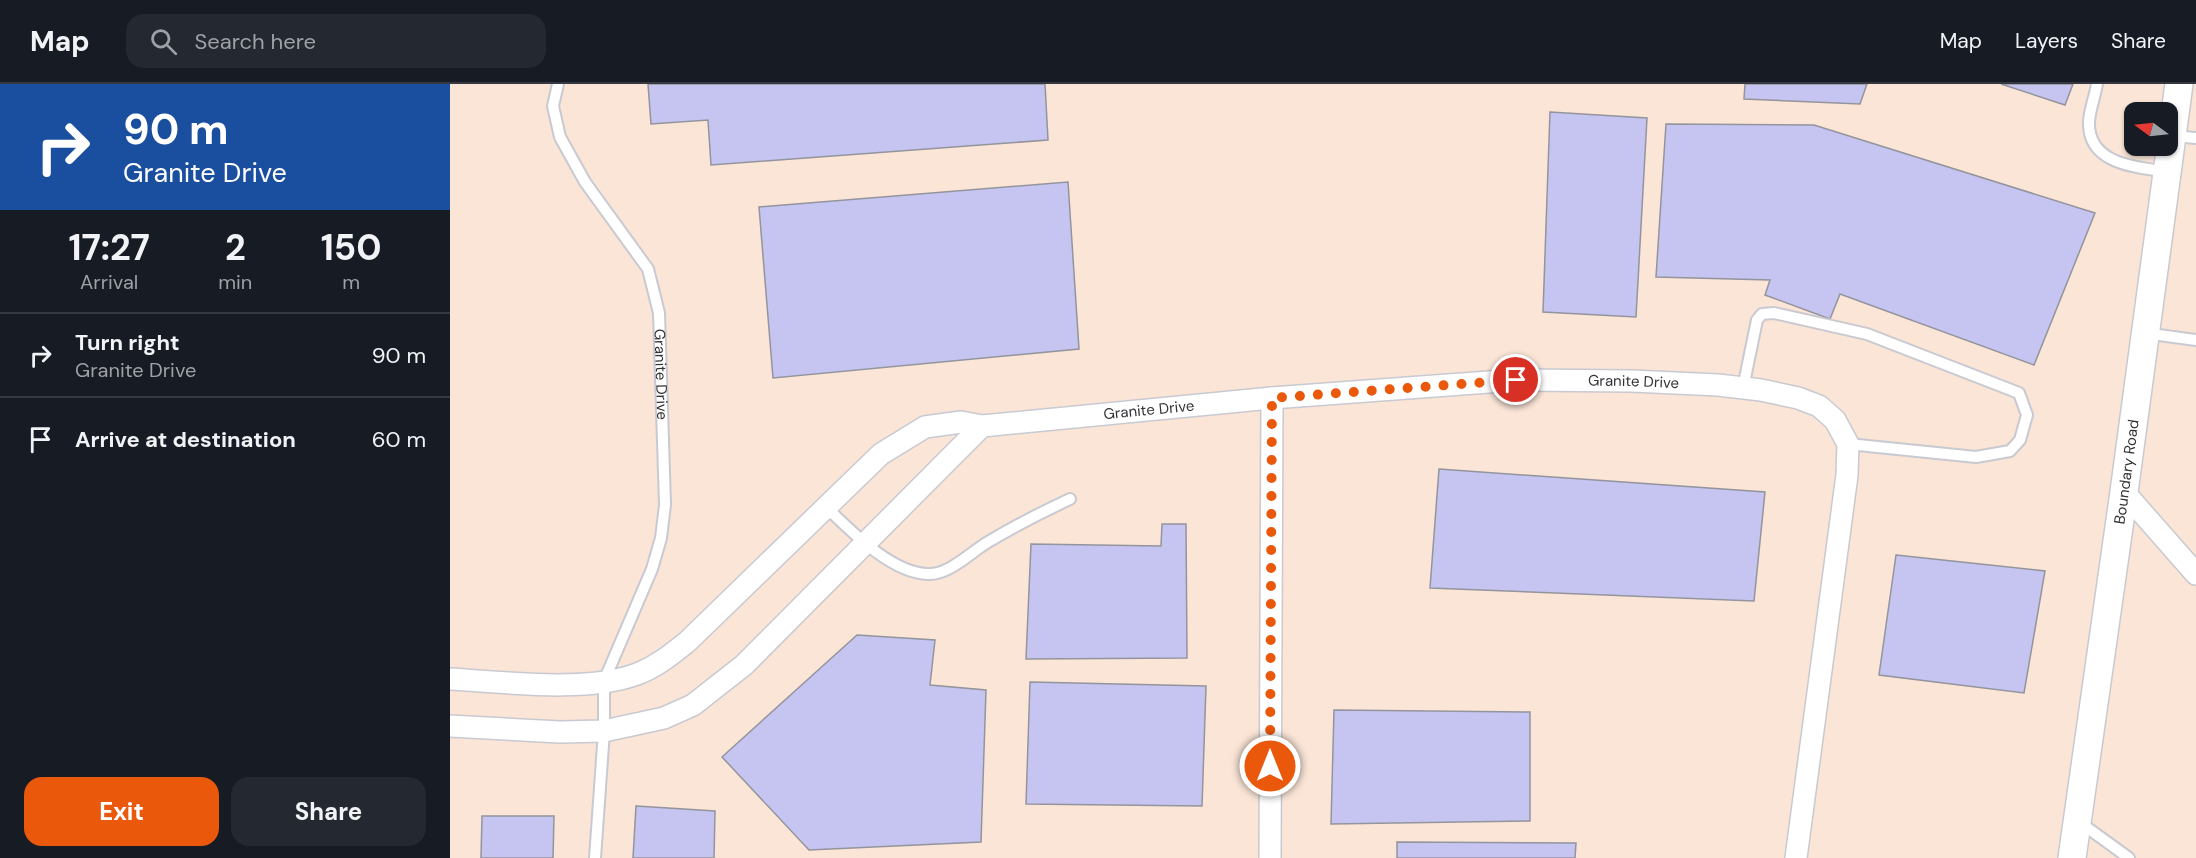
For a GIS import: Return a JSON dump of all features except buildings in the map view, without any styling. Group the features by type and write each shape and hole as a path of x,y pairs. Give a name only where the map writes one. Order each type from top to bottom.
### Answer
{"street":[{"name":"Boundary Road","path":"2072,858 2168,172 2184,137 2179,84"},
{"name":"Granite Drive","path":"450,679 557,685 604,681 637,674 662,661 687,642 881,454 925,427 961,422 981,426 1272,398 1516,380 1632,381 1743,388 1798,398 1819,406 1835,420 1848,444"},
{"path":"1270,858 1272,398"},
{"path":"450,726 560,732 604,731 664,718 693,705 744,664 981,426"},
{"path":"1796,858 1847,475 1848,444"},
{"path":"2124,492 2196,574"}],"lane":[{"name":"Granite Drive","path":"558,84 553,106 560,137 585,182 648,269 658,313 665,505 661,538 652,569 604,681 604,731 595,858"},
{"path":"2097,84 2089,123 2094,141 2101,153 2112,161 2124,165 2168,172"},
{"path":"1743,388 1757,320 1762,314 1774,313 1867,334 2019,393 2027,415 2020,440 2010,451 1976,457 1848,444"},
{"path":"2144,333 2196,340"},
{"path":"826,507 864,544 885,558 917,573 930,575 948,569 987,542 1070,499"},
{"path":"2078,820 2129,858"}],"shaded area":[{"path":"450,84 2196,84 2196,858 450,858"}],"route":[{"path":"1270,766 1272,398 1516,380"}]}
